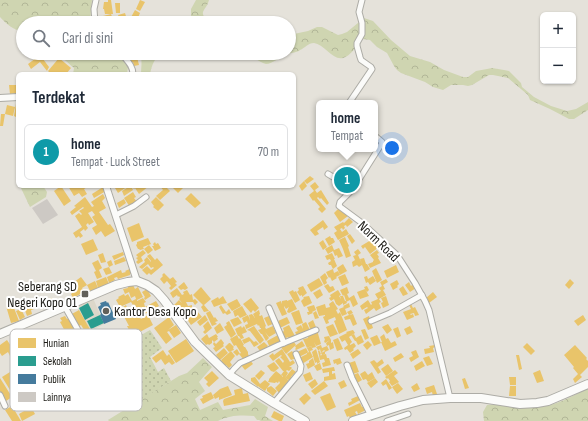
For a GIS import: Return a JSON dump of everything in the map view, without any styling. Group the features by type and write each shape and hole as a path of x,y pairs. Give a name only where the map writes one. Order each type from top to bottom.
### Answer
{"highway":[{"path":"12,329 116,285 137,281 156,291 195,342 229,375 305,421"},
{"path":"0,334 10,330"},
{"path":"353,421 423,400 481,398 529,404 548,401 588,384"}],"street":[{"path":"94,16 96,0"},
{"path":"351,100 372,69 361,60 357,46 357,42 362,34 362,23 359,12 362,0"},
{"path":"127,60 132,68 132,72"},
{"path":"0,98 16,97"},
{"name":"Norm Road","path":"378,139 382,142 378,150"},
{"name":"Norm Road","path":"377,152 354,188 340,202 339,206 362,223 395,253 408,271 422,295 431,317 450,398"},
{"path":"328,174 354,188"},
{"path":"107,188 137,281"},
{"path":"116,215 134,206 146,197"},
{"path":"371,321 390,313 422,295"},
{"path":"64,307 77,329"},
{"path":"269,308 284,343"},
{"path":"229,375 240,364 263,352 316,330"},
{"path":"274,403 300,372 301,366 296,354"},
{"path":"347,365 371,416"},
{"path":"0,395 5,406"},
{"path":"387,421 408,414"}],"shaded area":[{"path":"93,298 104,324 95,329 90,329 77,306"}],"green space":[{"path":"0,0 92,0 91,16 16,16 16,30 0,17"},
{"path":"196,0 209,0 203,11 204,16 191,16 191,9"},
{"path":"364,18 373,21 391,40 410,56 430,62 444,70 463,77 468,77 476,71 492,68 509,71 521,83 522,87 534,97 551,106 567,111 576,109 588,102 588,110 574,119 569,119 530,100 528,95 508,78 493,75 489,75 468,86 451,85 443,90 433,87 425,82 401,73 394,66 387,53 377,47 370,40 363,39 351,53 343,58 332,55 318,44 314,43 296,52 296,34 317,27 322,27 338,35 347,32"},
{"path":"65,60 122,60 128,67 127,72 73,72 74,68"},
{"path":"141,60 156,60 151,72 141,72"},
{"path":"257,60 276,60 268,64 264,64"},
{"path":"21,188 44,188 47,192 46,197 30,207"},
{"path":"150,330 162,348 150,357 158,372 164,368 171,381 142,400 142,335"},
{"path":"203,358 212,367 199,382 205,391 195,399 200,410 218,402 223,410 250,405 255,399 268,407 265,416 273,421 257,420 254,416 236,416 218,421 108,420 123,411 142,411 142,399 179,376 187,373"},
{"path":"588,388 588,421 484,421 483,412 487,405 538,407 551,405"}],"building: Hunian":[{"path":"108,0 111,0 113,14 105,14 103,9 104,2 108,2"},
{"path":"140,0 145,2 140,11 136,9"},
{"path":"115,3 120,3 120,13 116,13"},
{"path":"135,10 140,13 139,16 132,16"},
{"path":"125,13 126,16 118,16"},
{"path":"33,60 44,60 49,67 47,71 40,62 31,69 28,64"},
{"path":"57,60 61,60 71,68 68,72 48,71"},
{"path":"138,60 139,65 134,66 133,62 130,61"},
{"path":"9,85 16,85 16,93 10,94"},
{"path":"16,104 16,117 14,116"},
{"path":"7,105 15,107 13,116 5,114"},
{"path":"1,114 5,114 3,126 0,126"},
{"path":"345,174 353,178 349,186 341,181"},
{"path":"310,176 314,179 307,184 304,181"},
{"path":"304,181 307,186 302,191 299,186"},
{"path":"315,182 319,187 315,190 317,193 321,190 329,203 327,205 321,198 317,198 326,209 322,213 318,209 320,207 309,195 314,191 310,186"},
{"path":"58,188 62,188 71,201 64,206 54,191"},
{"path":"69,188 86,188 84,189 87,194 82,197 79,193 74,196"},
{"path":"101,188 104,188 106,191 94,198 92,194"},
{"path":"115,188 125,188 118,193"},
{"path":"127,188 132,188 133,190 124,196 122,191"},
{"path":"135,188 146,188 139,194"},
{"path":"162,188 167,188 170,191 160,200 156,196 163,190"},
{"path":"173,188 183,188 178,193"},
{"path":"133,192 136,197 134,198 137,202 130,207 124,198"},
{"path":"191,193 201,203 195,208 185,199"},
{"path":"103,194 105,198 102,201 106,208 99,212 108,225 110,224 115,231 105,237 101,231 96,235 92,228 97,225 92,217 95,215 92,211 88,213 94,222 89,225 88,223 86,225 88,228 85,231 84,229 80,232 83,236 76,238 73,233 82,227 75,216 79,213 81,215 82,214 79,211 84,208 83,207 72,215 70,212 76,207 74,206 85,197 92,207 94,206 91,202"},
{"path":"156,197 164,205 158,211 153,207 154,206 151,202"},
{"path":"124,199 126,203 119,208 117,203"},
{"path":"339,208 348,216 340,222 334,213"},
{"path":"349,218 353,222 347,227 346,225 344,226 345,228 343,230 342,228 340,229 342,232 346,229 349,234 338,240 334,233 337,231 334,227 343,222 344,223"},
{"path":"323,220 328,227 324,230 323,227 317,231 319,234 315,236 310,230"},
{"path":"139,223 144,237 132,242 127,228"},
{"path":"350,234 355,241 352,244 347,236"},
{"path":"330,236 335,242 329,246 325,239"},
{"path":"345,237 351,256 346,258 339,240"},
{"path":"148,238 151,244 143,247 144,249 138,249 136,245 137,242"},
{"path":"93,239 98,250 86,255 81,244"},
{"path":"323,240 327,247 323,250 319,243"},
{"path":"371,240 372,243 374,241 379,247 370,254 365,247 363,249 361,246"},
{"path":"155,242 156,244 158,243 161,248 155,251 152,246 154,246 153,244"},
{"path":"149,245 153,250 148,254 144,249"},
{"path":"332,245 334,250 339,248 343,256 338,258 337,255 335,256 333,251 328,254 325,249"},
{"path":"358,249 361,253 358,255 362,264 360,259 364,258 370,269 365,272 362,265 359,267 357,265 353,267 352,262 355,260 353,256 356,255 354,252"},
{"path":"143,250 146,253 141,257 143,261 138,264 136,262 138,260 136,258 138,257 136,255"},
{"path":"377,250 379,253 377,254 379,257 378,258 381,263 370,268 368,264 374,260 370,255"},
{"path":"123,252 124,255 114,260 112,256"},
{"path":"103,253 106,262 101,263 98,255"},
{"path":"332,253 337,266 333,269 328,263 331,261 330,259 327,260 325,256"},
{"path":"150,254 155,260 157,258 163,265 151,275 149,273 147,275 142,270 147,266 151,270 154,268 153,267 151,268 148,264 142,269 139,267 145,262 144,260 147,257 151,262 147,256"},
{"path":"124,257 126,261 115,265 114,261"},
{"path":"98,260 102,268 99,270 102,277 97,279 94,272 96,271 92,263"},
{"path":"111,260 113,265 109,267 107,262"},
{"path":"343,264 347,271 340,275 337,268"},
{"path":"396,265 399,272 387,278 384,271"},
{"path":"109,267 112,273 106,275 103,269"},
{"path":"132,268 134,272 130,275 118,279 117,277 114,278 115,280 109,283 107,277 121,270 122,273"},
{"path":"376,268 382,280 377,283 372,271"},
{"path":"333,269 334,273 338,271 340,275 332,281 326,272"},
{"path":"164,273 170,279 173,277 177,282 175,283 177,285 171,290 169,288 171,286 167,281 164,284 160,279"},
{"path":"325,273 328,278 326,280 327,283 324,285 320,277"},
{"path":"345,274 349,283 342,286 338,277"},
{"path":"367,276 368,279 373,276 376,281 370,285 368,282 366,283 364,277"},
{"path":"81,277 87,285 82,288 84,292 73,298 71,294 75,291 70,285"},
{"path":"106,277 109,284 98,288 96,281"},
{"path":"319,278 323,285 311,292 307,285"},
{"path":"386,279 388,282 383,285 385,289 383,290 386,295 379,299 381,302 379,303 381,308 376,311 374,308 366,314 364,310 368,308 367,307 362,310 360,306 368,300 371,305 371,302 378,299 375,294 381,291 379,288 382,286 380,282"},
{"path":"570,279 574,283 569,289 565,285"},
{"path":"397,280 399,284 397,286 398,287 393,290 390,284"},
{"path":"95,281 98,288 90,291 87,285"},
{"path":"184,282 188,288 181,290 178,287"},
{"path":"409,282 411,286 413,284 416,288 410,292 405,285"},
{"path":"130,284 131,286 133,285 135,289 138,287 143,297 137,301 143,298 146,302 144,303 145,307 156,301 159,306 145,314 141,309 137,311 141,319 148,315 153,325 142,331 142,329 128,329 127,326 129,326 120,309 126,305 128,310 133,307 135,310 137,309 134,304 133,305 131,302 120,307 116,300 124,294 125,296 128,294 132,301 136,299 135,296 131,298 129,292 125,294 123,289 128,288 127,286"},
{"path":"328,284 330,287 333,286 335,290 329,293 324,286"},
{"path":"303,286 307,293 302,297 302,295 300,296 297,292 299,290 298,288"},
{"path":"367,286 369,290 367,292 364,287"},
{"path":"403,286 408,294 403,296 399,289"},
{"path":"201,287 211,299 204,305 209,311 204,312 201,307 203,305 193,295"},
{"path":"347,287 349,293 347,294 349,298 354,295 358,304 353,307 350,300 339,306 336,304 334,299 331,301 329,298 331,297 330,295 338,290 341,295 339,296 341,299 340,296 343,296 340,290"},
{"path":"177,288 182,295 184,294 183,292 187,290 190,295 192,294 193,300 195,299 198,302 195,305 193,302 186,302 188,306 192,305 192,314 183,316 181,308 176,311 173,306 179,300 182,303 179,296 178,297 177,295 173,298 170,293"},
{"path":"147,289 151,296 145,300 142,292"},
{"path":"320,289 323,295 317,299 313,293"},
{"path":"365,289 369,296 360,299 357,292"},
{"path":"293,290 294,292 296,291 300,300 295,303 289,292"},
{"path":"433,292 437,297 429,303 426,298"},
{"path":"223,296 227,303 214,307 211,301 218,297 219,299"},
{"path":"309,296 312,303 304,307 301,301 304,298 303,297"},
{"path":"386,296 389,305 383,308 381,298"},
{"path":"53,298 54,304 46,305 45,299"},
{"path":"251,298 259,308 255,312 253,310 251,313 243,304"},
{"path":"31,299 34,309 31,310 32,314 27,316 22,302"},
{"path":"237,299 241,306 232,311 227,304"},
{"path":"292,299 297,309 289,313 287,312 289,307 286,309 284,306 287,314 282,316 276,303 281,301 282,304 282,301"},
{"path":"333,301 338,309 336,310 338,314 340,312 347,330 339,334 334,321 336,320 335,317 328,320 329,323 326,324 323,317 325,315 319,316 316,307 325,304 326,308 330,307 329,304"},
{"path":"410,302 413,308 415,307 419,315 415,316 414,313 410,314 413,314 414,317 407,320 403,312 411,309 408,303"},
{"path":"349,303 350,307 345,309 347,314 342,316 339,309"},
{"path":"11,305 12,309 14,308 19,321 11,323 6,306"},
{"path":"221,305 226,312 229,309 231,313 227,315 225,313 223,314 219,307"},
{"path":"314,305 316,310 312,312 313,313 308,315 307,312 309,312 307,307"},
{"path":"242,306 247,315 240,318 238,315 235,317 233,311"},
{"path":"21,309 25,317 20,320 16,311"},
{"path":"79,310 90,329 84,329 81,325 77,327 70,315"},
{"path":"259,310 259,315 262,315 266,329 273,326 276,333 269,337 265,332 269,338 266,341 258,330 261,329 259,325 258,326 257,324 246,329 245,325 248,324 247,321 244,323 242,318 248,315 250,320 249,315 252,314 255,318 253,314"},
{"path":"299,310 303,323 296,325 291,313"},
{"path":"351,310 353,313 349,315 347,312"},
{"path":"197,311 202,317 191,325 187,319"},
{"path":"210,311 214,318 215,317 218,321 215,322 217,324 212,326 206,313"},
{"path":"316,311 319,318 315,319 313,313"},
{"path":"353,314 357,324 353,326 350,319 345,320 344,317"},
{"path":"205,315 208,320 200,326 197,322"},
{"path":"583,315 586,320 578,326 574,321"},
{"path":"65,316 67,319 69,318 75,329 64,329 60,322 62,321 60,318"},
{"path":"269,316 270,318 272,317 275,323 268,326 264,318"},
{"path":"369,316 373,328 368,330 363,319"},
{"path":"169,317 174,325 168,330 176,325 181,333 174,338 169,331 167,332 172,339 166,344 154,328"},
{"path":"238,317 242,323 234,327 230,320"},
{"path":"287,317 290,323 279,327 277,323 279,322 278,321"},
{"path":"313,320 316,327 311,331 308,323"},
{"path":"208,321 212,328 205,334 203,332 205,330 203,326"},
{"path":"229,321 236,334 231,338 224,327"},
{"path":"306,322 310,330 297,336 295,332 298,331 296,328 301,325 303,329 302,324"},
{"path":"220,323 224,330 217,334 214,328"},
{"path":"333,324 338,334 330,337 326,327"},
{"path":"388,324 392,330 387,334 382,327"},
{"path":"289,325 295,336 289,340 288,337 284,339 281,333 284,331 283,328"},
{"path":"241,326 242,328 244,326 247,332 242,334 244,338 241,339 235,329"},
{"path":"254,326 264,340 260,344 250,331 247,330"},
{"path":"410,326 413,332 407,335 404,329"},
{"path":"398,327 401,336 397,338 393,329"},
{"path":"365,329 369,338 365,340 361,330"},
{"path":"317,330 321,344 316,346 314,342 316,347 312,348 311,346 307,348 303,339 308,338 307,334 312,333 312,335 314,334 313,331"},
{"path":"353,330 355,333 349,337 352,342 350,345 354,343 356,346 350,353 344,348 348,345 345,340 342,342 339,337 347,333 346,332"},
{"path":"207,334 209,338 216,334 218,339 214,342 212,340 212,343 206,345 201,339"},
{"path":"354,334 356,338 361,335 364,342 358,345 351,335"},
{"path":"384,334 386,339 388,338 391,343 395,341 397,345 385,351 380,337"},
{"path":"237,335 248,352 249,356 244,360 239,354 237,356 233,352 237,349 240,354 241,353 230,339"},
{"path":"278,335 282,342 277,345 276,343 274,344 275,345 270,348 267,341"},
{"path":"377,335 381,343 374,346 370,338"},
{"path":"329,336 331,343 333,342 334,348 330,350 329,345 327,346 326,343 330,340 325,343 324,337"},
{"path":"249,337 254,342 256,341 259,344 254,347 250,341 244,344 242,340"},
{"path":"338,338 343,349 337,351 333,340"},
{"path":"186,339 194,351 176,363 168,351"},
{"path":"221,339 224,346 216,352 213,348 215,347 213,344 214,342 216,344"},
{"path":"7,340 10,344 10,356 8,352 2,356 0,353 0,345"},
{"path":"302,341 305,346 296,350 295,346"},
{"path":"368,341 372,345 367,350 363,345"},
{"path":"264,342 268,346 263,351 260,351 257,347"},
{"path":"289,342 294,342 296,345 286,354 280,346"},
{"path":"229,343 234,347 234,350 229,352 225,347"},
{"path":"527,343 535,351 531,355 523,347"},
{"path":"321,345 322,348 327,346 329,350 322,355 321,353 320,349 319,350 316,347"},
{"path":"435,345 433,348 434,352 425,354 424,349"},
{"path":"575,345 587,358 588,367 580,375 582,377 575,383 573,379 578,374 564,355"},
{"path":"311,346 313,350 310,351 313,357 302,364 299,358 309,352 307,348"},
{"path":"224,348 228,353 220,360 216,355"},
{"path":"306,348 307,353 299,357 297,352"},
{"path":"282,349 290,362 293,360 295,363 289,367 292,368 289,371 286,371 288,373 285,378 292,369 296,372 291,377 293,379 291,382 286,378 290,382 280,394 275,388 280,383 279,381 278,383 268,382 276,371 281,375 284,371 275,361 279,358 283,363 284,361 280,357 282,356 281,355 273,361 269,356 273,353 274,355"},
{"path":"316,349 320,362 317,364 317,362 315,363 312,352"},
{"path":"358,349 361,353 353,359 350,354"},
{"path":"163,350 167,356 169,354 175,363 172,365 169,362 165,365 161,359 156,363 152,358"},
{"path":"416,350 419,357 411,362 409,358 413,356 411,352"},
{"path":"231,351 235,356 230,362 232,365 229,368 226,365 225,366 221,360"},
{"path":"292,351 297,358 291,360 287,354"},
{"path":"401,353 404,357 395,362 393,358"},
{"path":"326,354 331,365 323,367 322,363 325,362 324,359 320,360 319,356"},
{"path":"516,355 519,355 522,369 519,370"},
{"path":"429,356 433,364 427,366 423,358"},
{"path":"313,358 315,365 308,369 306,364"},
{"path":"340,358 342,363 337,365 336,363 334,364 333,360"},
{"path":"382,359 384,363 378,367 381,372 378,374 370,362 374,360 377,363"},
{"path":"250,360 253,364 245,370 241,365"},
{"path":"355,361 359,372 353,374 349,363"},
{"path":"422,361 425,366 416,371 414,366"},
{"path":"274,362 279,368 274,372 267,366"},
{"path":"320,363 322,369 317,371 314,366"},
{"path":"388,364 393,371 386,376 381,369"},
{"path":"334,367 335,371 332,371 332,374 335,373 336,379 324,381 324,377 329,376 329,372 323,373 322,369"},
{"path":"261,370 265,373 259,380 255,376"},
{"path":"395,370 398,373 394,376 399,382 392,386 388,378 387,379 385,377"},
{"path":"540,370 544,381 537,383 533,373"},
{"path":"212,371 219,378 209,387 206,384 208,382 204,378"},
{"path":"365,371 368,375 372,372 375,378 368,382 366,379 363,380 360,374"},
{"path":"10,372 10,390 2,377"},
{"path":"310,372 313,379 306,382 303,375"},
{"path":"358,373 362,380 357,383 353,375"},
{"path":"255,377 260,384 265,380 270,384 265,391 251,381 251,378"},
{"path":"509,377 516,377 516,385 510,385"},
{"path":"0,378 10,394 10,398 6,401 0,391"},
{"path":"375,378 378,382 371,388 367,383"},
{"path":"465,378 469,388 465,389 462,379"},
{"path":"315,379 318,384 312,389 308,384"},
{"path":"386,379 392,388 389,390 386,384 383,386 381,383"},
{"path":"344,380 347,386 341,389 338,383"},
{"path":"324,381 328,386 315,395 311,391"},
{"path":"398,383 403,389 397,394 392,387"},
{"path":"417,383 420,389 414,392 411,387"},
{"path":"434,385 437,394 433,396 432,392 427,394 425,388"},
{"path":"228,386 232,395 219,400 219,397 215,399 213,395 220,389"},
{"path":"271,386 277,391 273,396 267,391 267,388"},
{"path":"510,386 516,386 516,396 509,396"},
{"path":"242,388 243,394 248,393 250,401 224,406 224,399 235,395 234,390"},
{"path":"211,392 214,398 203,404 200,399 203,398 202,396"},
{"path":"306,393 311,398 304,405 299,399"},
{"path":"330,393 336,407 327,411 320,397"},
{"path":"358,396 360,400 349,406 348,403 352,401 351,399"},
{"path":"360,403 362,407 365,406 366,410 358,414 357,411 355,412 357,415 350,418 349,416 347,417 344,410"},
{"path":"10,407 10,411 15,411 21,421 12,421 5,410"},
{"path":"24,411 33,411 35,414 22,421 19,414"},
{"path":"274,411 284,416 282,421 271,417"}],"building: Sekolah":[{"path":"88,303 94,315 85,320 79,308"},
{"path":"100,315 104,323 91,329 87,321"}],"building: Publik":[{"name":"Kantor Desa Kopo","path":"106,301 107,303 108,302 116,319 104,324 98,307 101,305 100,303"}],"building: Lainnya":[{"path":"47,199 58,215 43,224 32,208"}],"place":[{"name":"home","path":"347,180"},
{"name":"Seberang SD Negeri Kopo 01","path":"85,294"},
{"name":"Kantor Desa Kopo","path":"106,311"}]}
